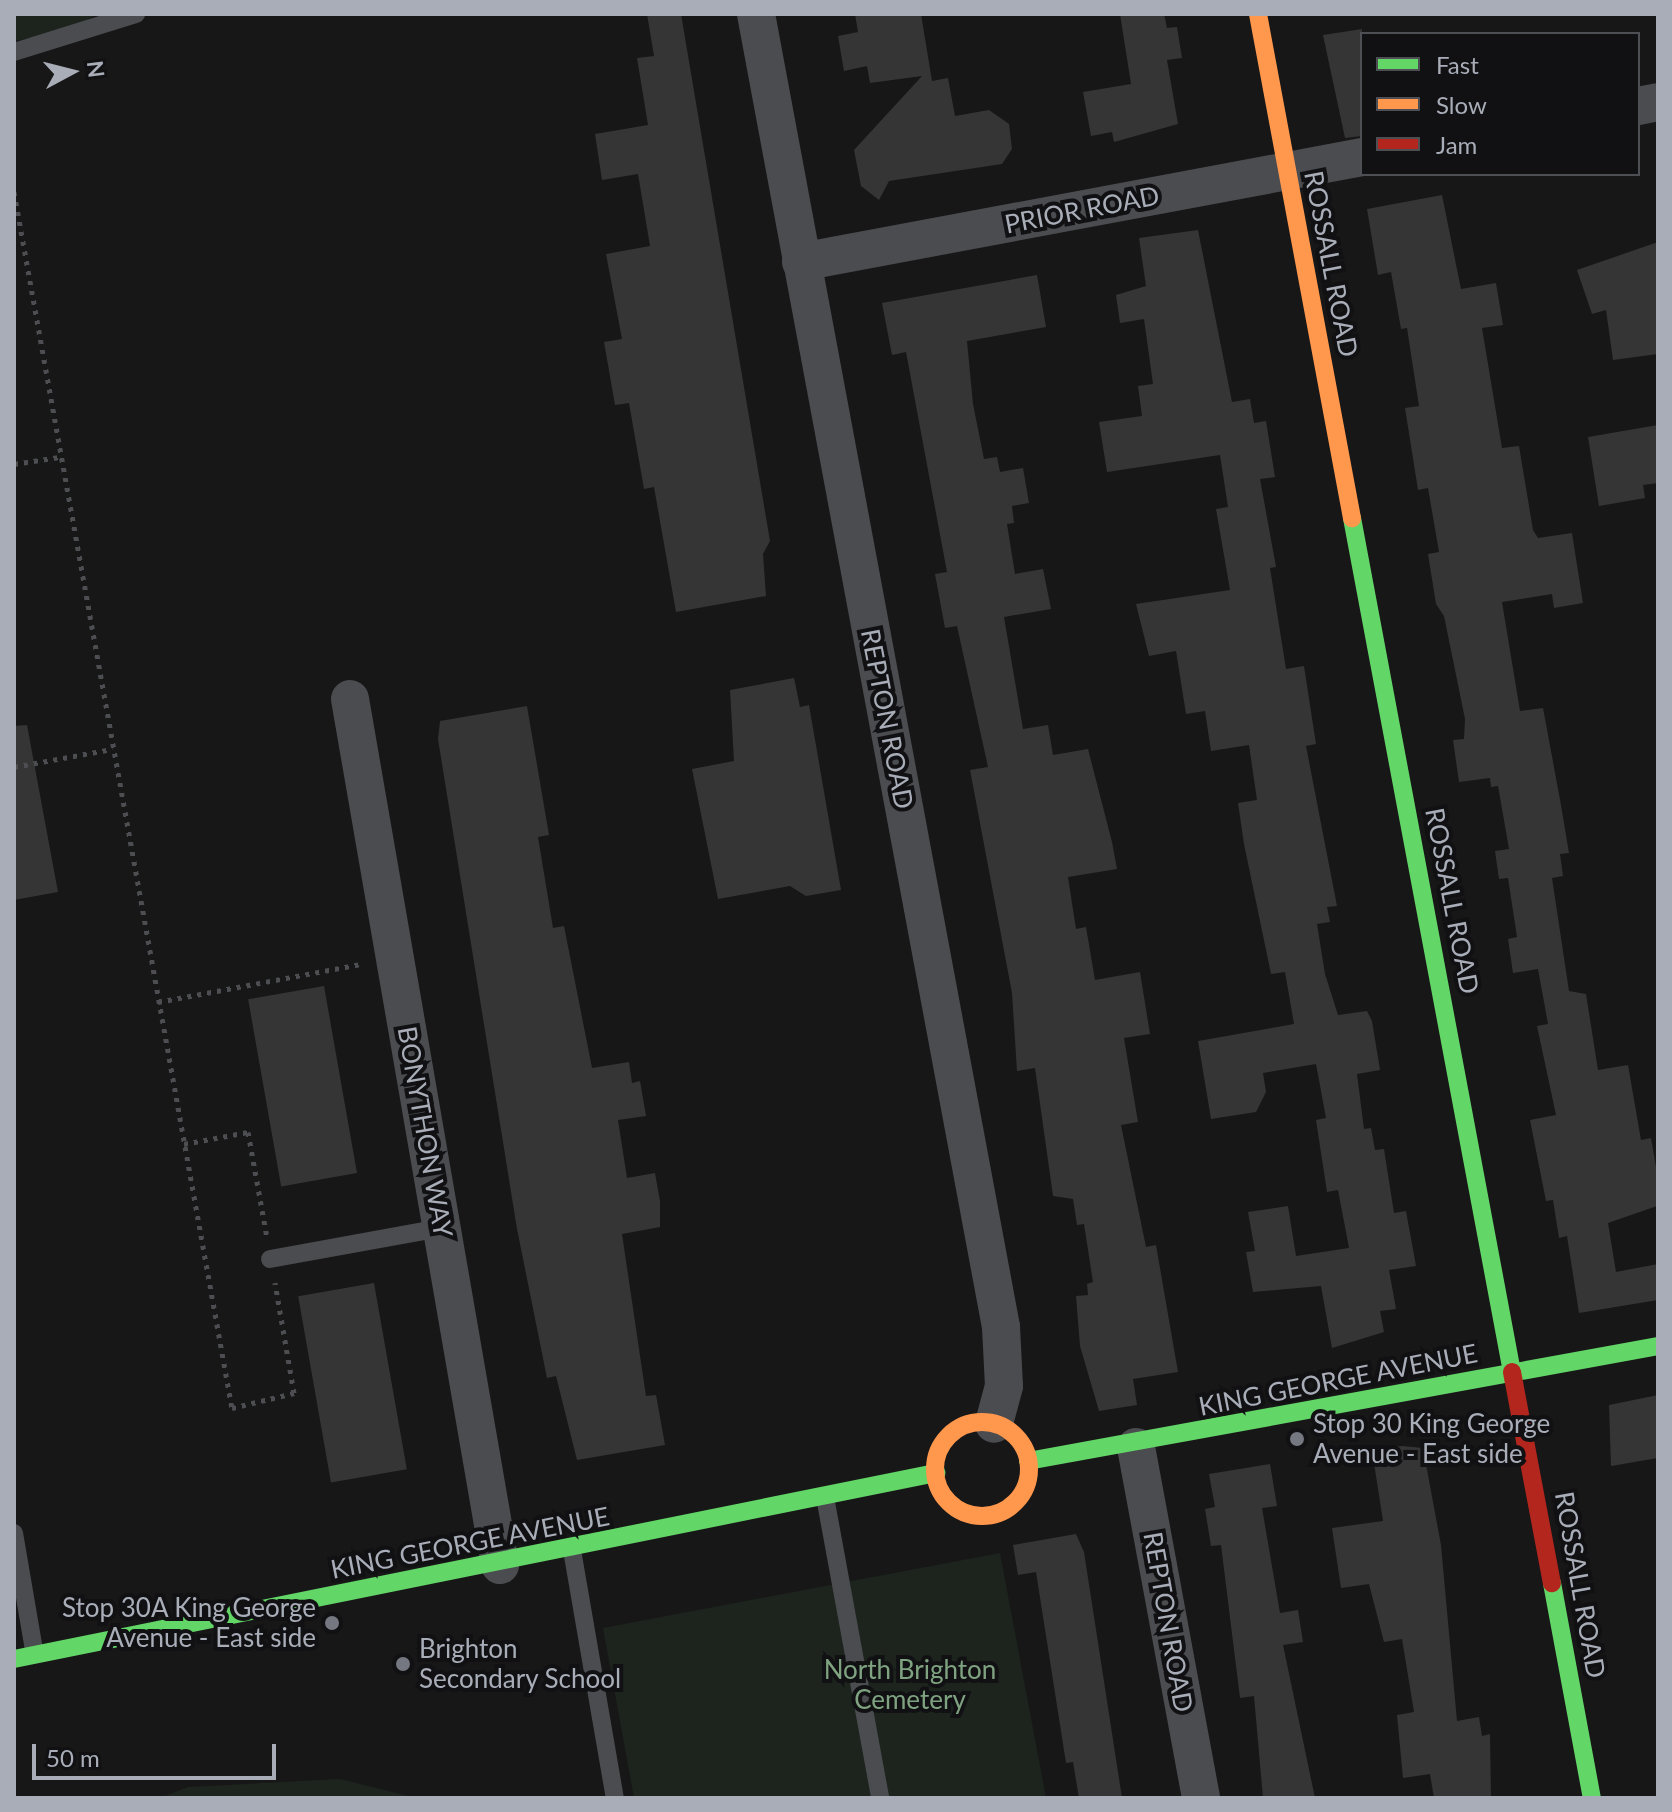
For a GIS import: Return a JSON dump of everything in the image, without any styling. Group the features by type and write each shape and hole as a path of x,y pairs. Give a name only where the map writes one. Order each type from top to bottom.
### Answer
{"street":[{"name":"REPTON ROAD","path":"756,14 1001,1327 1004,1386 994,1424"},
{"name":"ROSSALL ROAD","path":"1258,14 1592,1798"},
{"name":"PRIOR ROAD","path":"801,262 1360,157"},
{"name":"BONYTHON WAY","path":"350,699 500,1565"},
{"name":"KING GEORGE AVENUE","path":"1028,1461 1136,1447 1658,1346"},
{"path":"969,1424 994,1424 1012,1433 1028,1461 1013,1504 983,1517 955,1508 936,1473 948,1436 969,1424"},
{"name":"REPTON ROAD","path":"1136,1447 1201,1798"},
{"name":"KING GEORGE AVENUE","path":"14,1659 34,1650 500,1565 936,1473"}],"lane":[{"path":"14,52 136,14"},
{"path":"270,1259 441,1228"},
{"path":"825,1497 880,1798"},
{"path":"14,1533 34,1650"},
{"path":"572,1550 615,1798"}],"path":[{"path":"14,192 59,457 232,1408"},
{"path":"14,464 59,457"},
{"path":"14,767 112,749"},
{"path":"158,1002 395,957"}],"green space":[{"path":"14,14 98,14 67,31 14,41"},
{"name":"North Brighton Cemetery","path":"1000,1553 1046,1798 634,1798 603,1628"},
{"path":"340,1779 416,1798 160,1798 188,1787"}],"building":[{"path":"647,14 681,14 770,541 763,554 766,596 676,612 654,487 644,489 629,403 615,405 604,342 622,339 606,254 650,246 638,174 602,180 595,134 648,125 637,58 654,56"},
{"path":"855,14 921,14 932,81 948,78 955,116 989,110 1009,124 1012,149 1002,164 889,181 879,200 861,186 854,150 922,76 870,83 867,66 844,71 838,36 858,32"},
{"path":"1120,14 1164,14 1167,28 1177,27 1182,58 1167,60 1178,124 1114,142 1112,132 1091,136 1083,92 1131,84"},
{"path":"1362,29 1360,136 1345,138 1323,35"},
{"path":"1442,195 1461,289 1496,283 1503,325 1482,328 1502,448 1519,446 1533,530 1538,538 1572,533 1583,603 1554,608 1552,594 1502,602 1520,711 1543,708 1561,805 1569,853 1560,854 1563,876 1552,878 1569,991 1586,994 1598,1070 1628,1065 1641,1140 1651,1138 1657,1173 1657,1206 1608,1223 1616,1272 1658,1264 1658,1300 1579,1313 1567,1236 1559,1238 1553,1200 1546,1201 1530,1120 1556,1115 1537,1026 1548,1024 1538,969 1513,973 1508,939 1517,937 1508,878 1499,879 1495,851 1509,849 1498,786 1491,787 1490,778 1459,782 1453,740 1464,739 1465,719 1444,616 1436,604 1428,554 1439,552 1428,488 1418,490 1405,408 1419,406 1407,328 1401,329 1391,272 1378,275 1367,209"},
{"path":"1198,230 1232,402 1250,399 1254,423 1266,421 1275,477 1260,479 1276,567 1270,568 1286,669 1304,666 1316,744 1306,746 1337,906 1327,907 1330,922 1317,924 1325,974 1338,1015 1367,1011 1372,1021 1380,1070 1357,1074 1364,1129 1371,1128 1375,1150 1384,1149 1394,1213 1406,1211 1416,1266 1389,1270 1396,1309 1380,1311 1384,1332 1332,1348 1321,1286 1253,1292 1246,1252 1255,1251 1248,1212 1288,1206 1296,1256 1349,1248 1338,1190 1327,1192 1316,1120 1326,1118 1316,1064 1263,1073 1266,1092 1256,1112 1211,1119 1198,1041 1294,1024 1285,972 1271,974 1244,844 1238,803 1257,800 1249,745 1211,751 1205,711 1186,714 1176,651 1149,656 1136,604 1230,590 1216,509 1228,507 1220,455 1107,472 1099,422 1142,416 1138,386 1153,384 1144,319 1120,323 1116,295 1146,286 1139,238"},
{"path":"1658,242 1658,354 1613,360 1606,310 1592,314 1577,270"},
{"path":"1037,275 1046,327 967,341 973,404 984,459 997,457 1000,472 1023,468 1029,503 1012,506 1014,523 1007,524 1015,574 1043,569 1051,609 1004,617 1023,729 1048,725 1053,755 1088,749 1112,842 1117,869 1068,877 1076,929 1086,927 1095,980 1140,972 1150,1034 1124,1038 1138,1122 1121,1125 1146,1247 1156,1245 1178,1372 1133,1379 1137,1405 1099,1411 1080,1346 1076,1296 1088,1295 1087,1284 1093,1282 1084,1224 1077,1225 1073,1199 1053,1196 1035,1068 1017,1071 1012,993 970,770 988,767 957,626 945,628 935,574 947,572 906,352 892,355 882,303"},
{"path":"1658,425 1658,483 1643,485 1645,498 1599,506 1588,437"},
{"path":"794,678 800,707 809,705 841,890 806,896 790,886 718,899 692,769 734,761 730,690"},
{"path":"527,706 549,835 538,837 553,928 564,926 592,1068 629,1062 632,1083 640,1081 646,1116 618,1120 627,1178 655,1173 660,1201 660,1227 622,1234 646,1396 656,1395 665,1445 577,1460 556,1376 547,1378 517,1229 438,739 440,721"},
{"path":"27,725 58,892 14,900 14,726"},
{"path":"324,986 357,1173 281,1186 248,999"},
{"path":"374,1283 407,1469 331,1482 298,1296"},
{"path":"1658,1395 1658,1458 1611,1466 1609,1405"},
{"path":"1402,1446 1423,1448 1441,1545 1457,1721 1479,1717 1482,1736 1490,1734 1491,1798 1434,1798 1430,1774 1403,1778 1397,1715 1414,1712 1402,1639 1384,1642 1369,1584 1341,1588 1332,1528 1383,1521 1372,1450"},
{"path":"1270,1464 1277,1506 1262,1508 1280,1613 1298,1610 1303,1642 1283,1645 1315,1798 1263,1798 1254,1696 1240,1698 1221,1545 1211,1546 1205,1509 1215,1507 1209,1474"},
{"path":"1076,1534 1084,1552 1122,1798 1079,1798 1073,1762 1066,1763 1036,1572 1018,1575 1013,1545"}],"traffic: fast":[{"path":"1352,518 1512,1372"},
{"path":"1028,1461 1658,1346"},
{"path":"14,1659 936,1473"},
{"path":"1552,1583 1592,1798"}],"traffic: slow":[{"path":"1258,14 1352,518"},
{"path":"982,1422 1000,1426 1015,1436 1025,1451 1029,1469 1025,1487 1015,1502 1000,1512 982,1516 964,1512 949,1502 939,1487 935,1469 939,1451 949,1436 964,1426 982,1422"}],"traffic: jam":[{"path":"1512,1372 1552,1583"}],"place":[{"name":"Stop 30 King George Avenue - East side","path":"1297,1439"},
{"name":"Stop 30A King George Avenue - East side","path":"332,1623"},
{"name":"Brighton Secondary School","path":"403,1664"}]}
